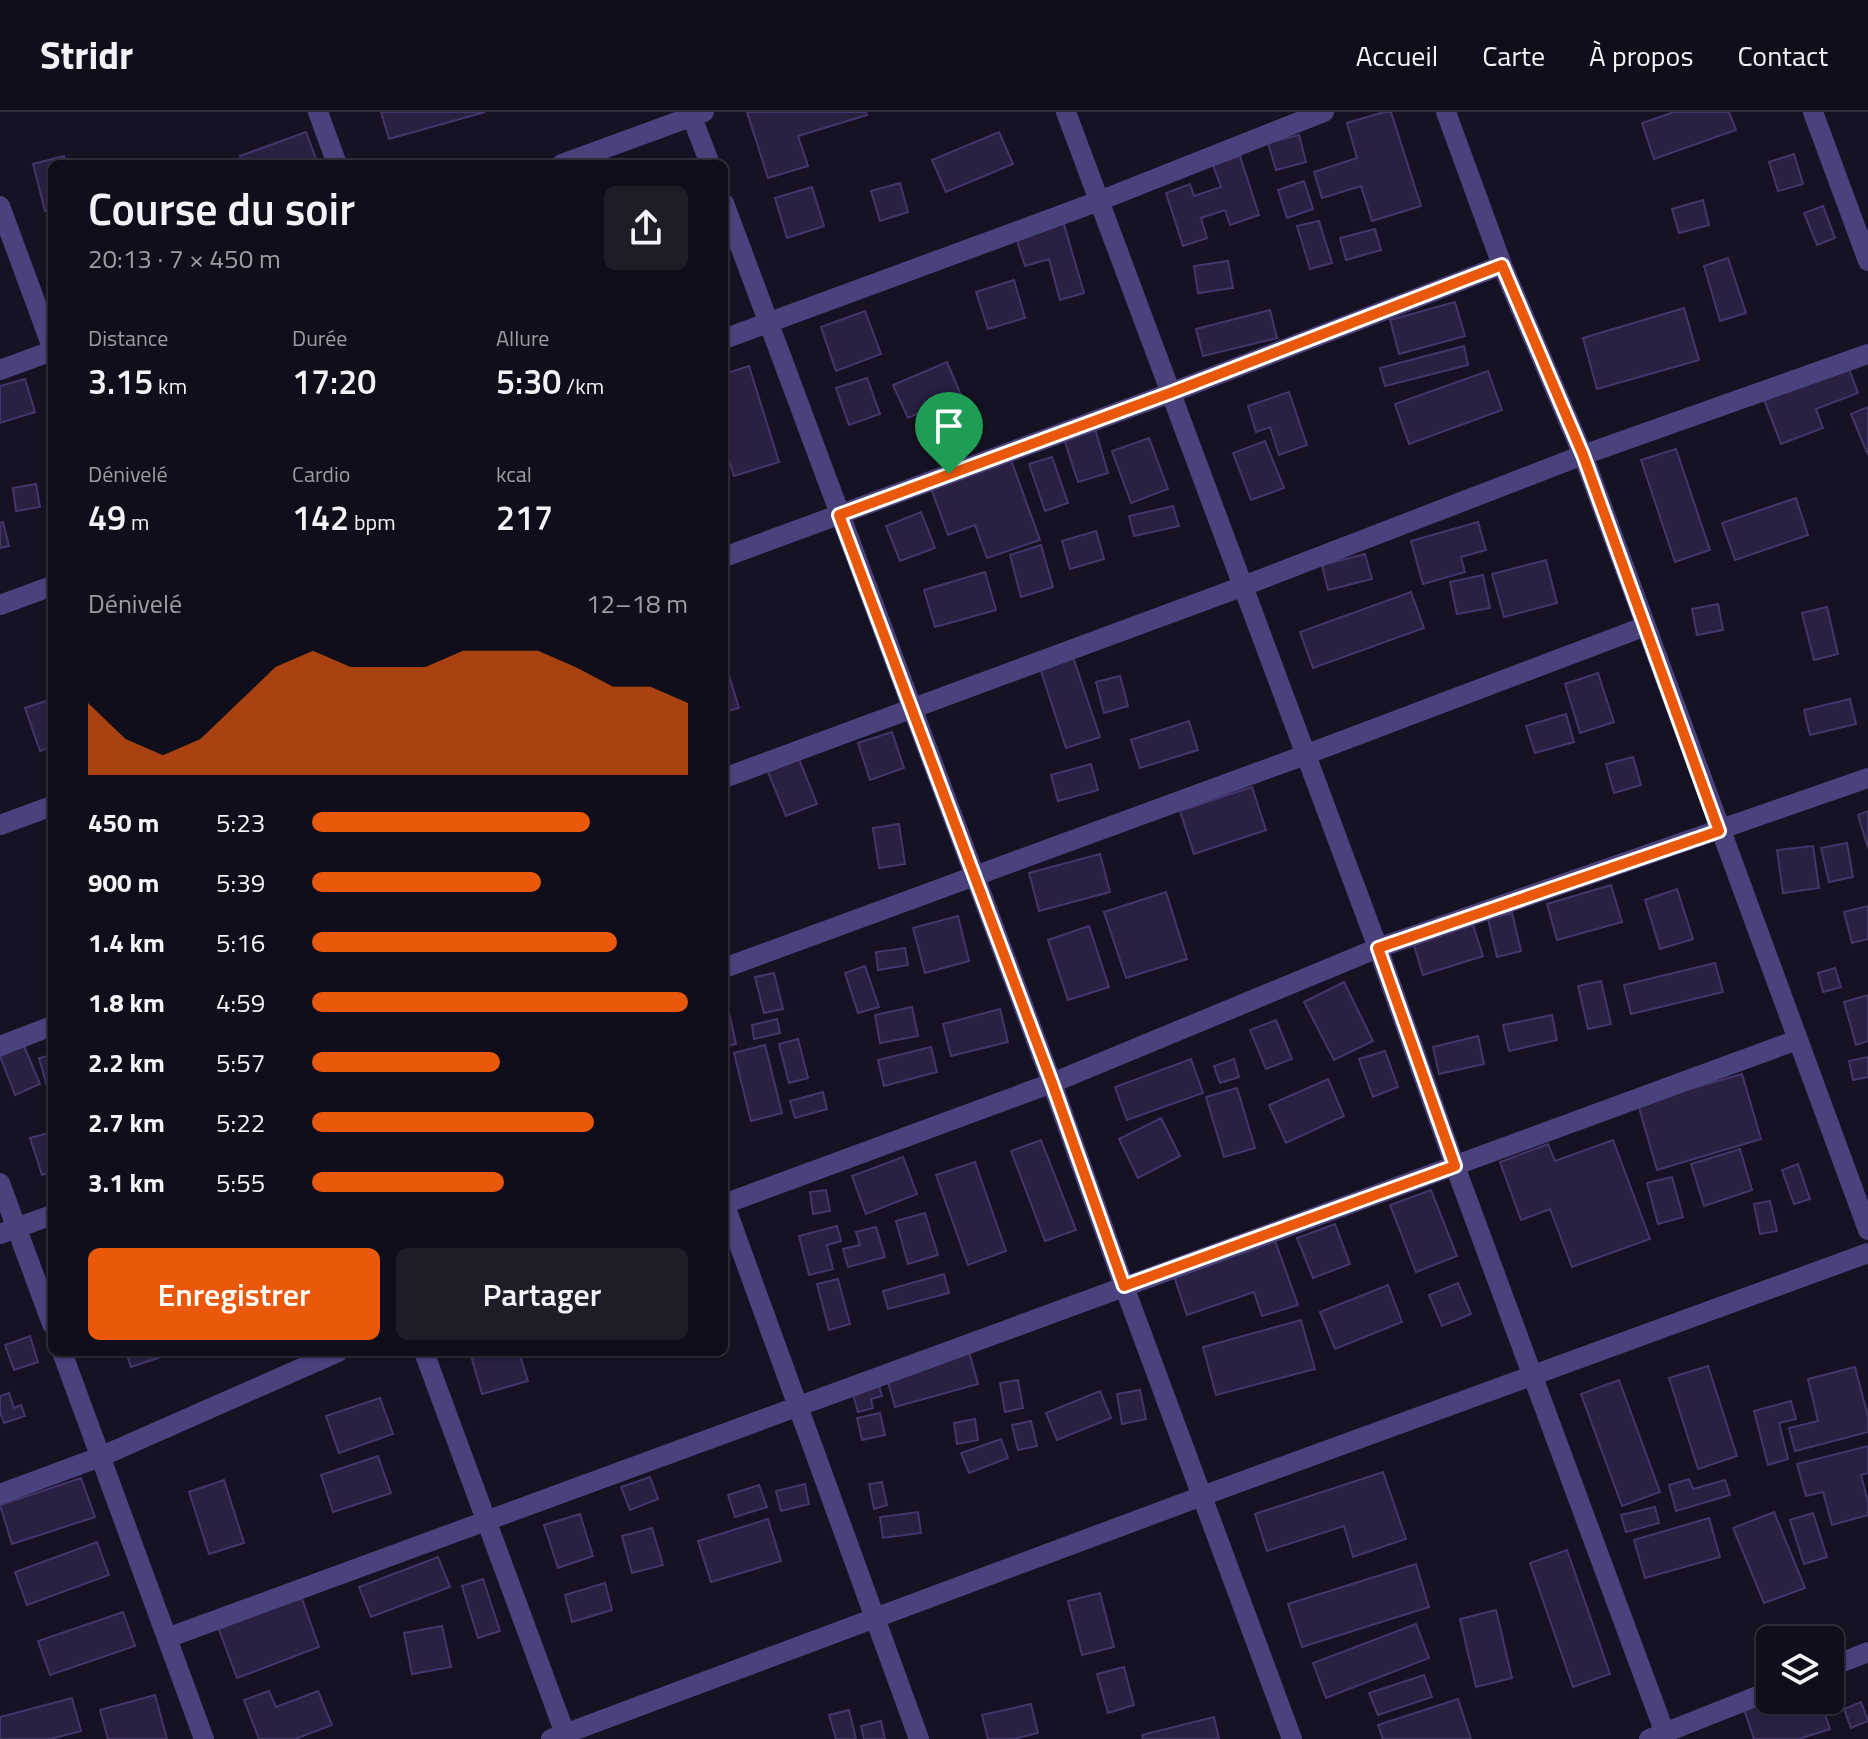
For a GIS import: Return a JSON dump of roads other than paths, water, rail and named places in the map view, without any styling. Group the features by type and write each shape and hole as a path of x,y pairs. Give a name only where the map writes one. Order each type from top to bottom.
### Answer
{"street":[{"path":"318,112 336,160"},
{"path":"1066,112 1378,948 1660,1737 1756,1697"},
{"path":"728,337 1099,201 1324,112"},
{"path":"1446,112 1502,265 1583,455 1868,1230"},
{"path":"1813,112 1868,261"},
{"path":"572,160 695,113 709,160"},
{"path":"0,206 48,338"},
{"path":"728,214 1052,1083 1292,1739"},
{"path":"728,556 1170,393 1502,265"},
{"path":"0,370 48,351"},
{"path":"728,777 1241,587 1583,455 1868,354"},
{"path":"0,605 48,587"},
{"path":"728,967 1646,626"},
{"path":"728,1202 1052,1083 1378,948 1868,778"},
{"path":"0,825 48,807"},
{"path":"0,1046 48,1028"},
{"path":"167,1638 1797,1040"},
{"path":"0,1183 8,1231 48,1316"},
{"path":"728,1214 919,1739"},
{"path":"8,1231 48,1216"},
{"path":"425,1356 561,1737 1202,1496 1868,1253"},
{"path":"63,1356 204,1739"},
{"path":"0,1494 100,1457 329,1356"},
{"path":"1844,1661 1868,1652"}]}
